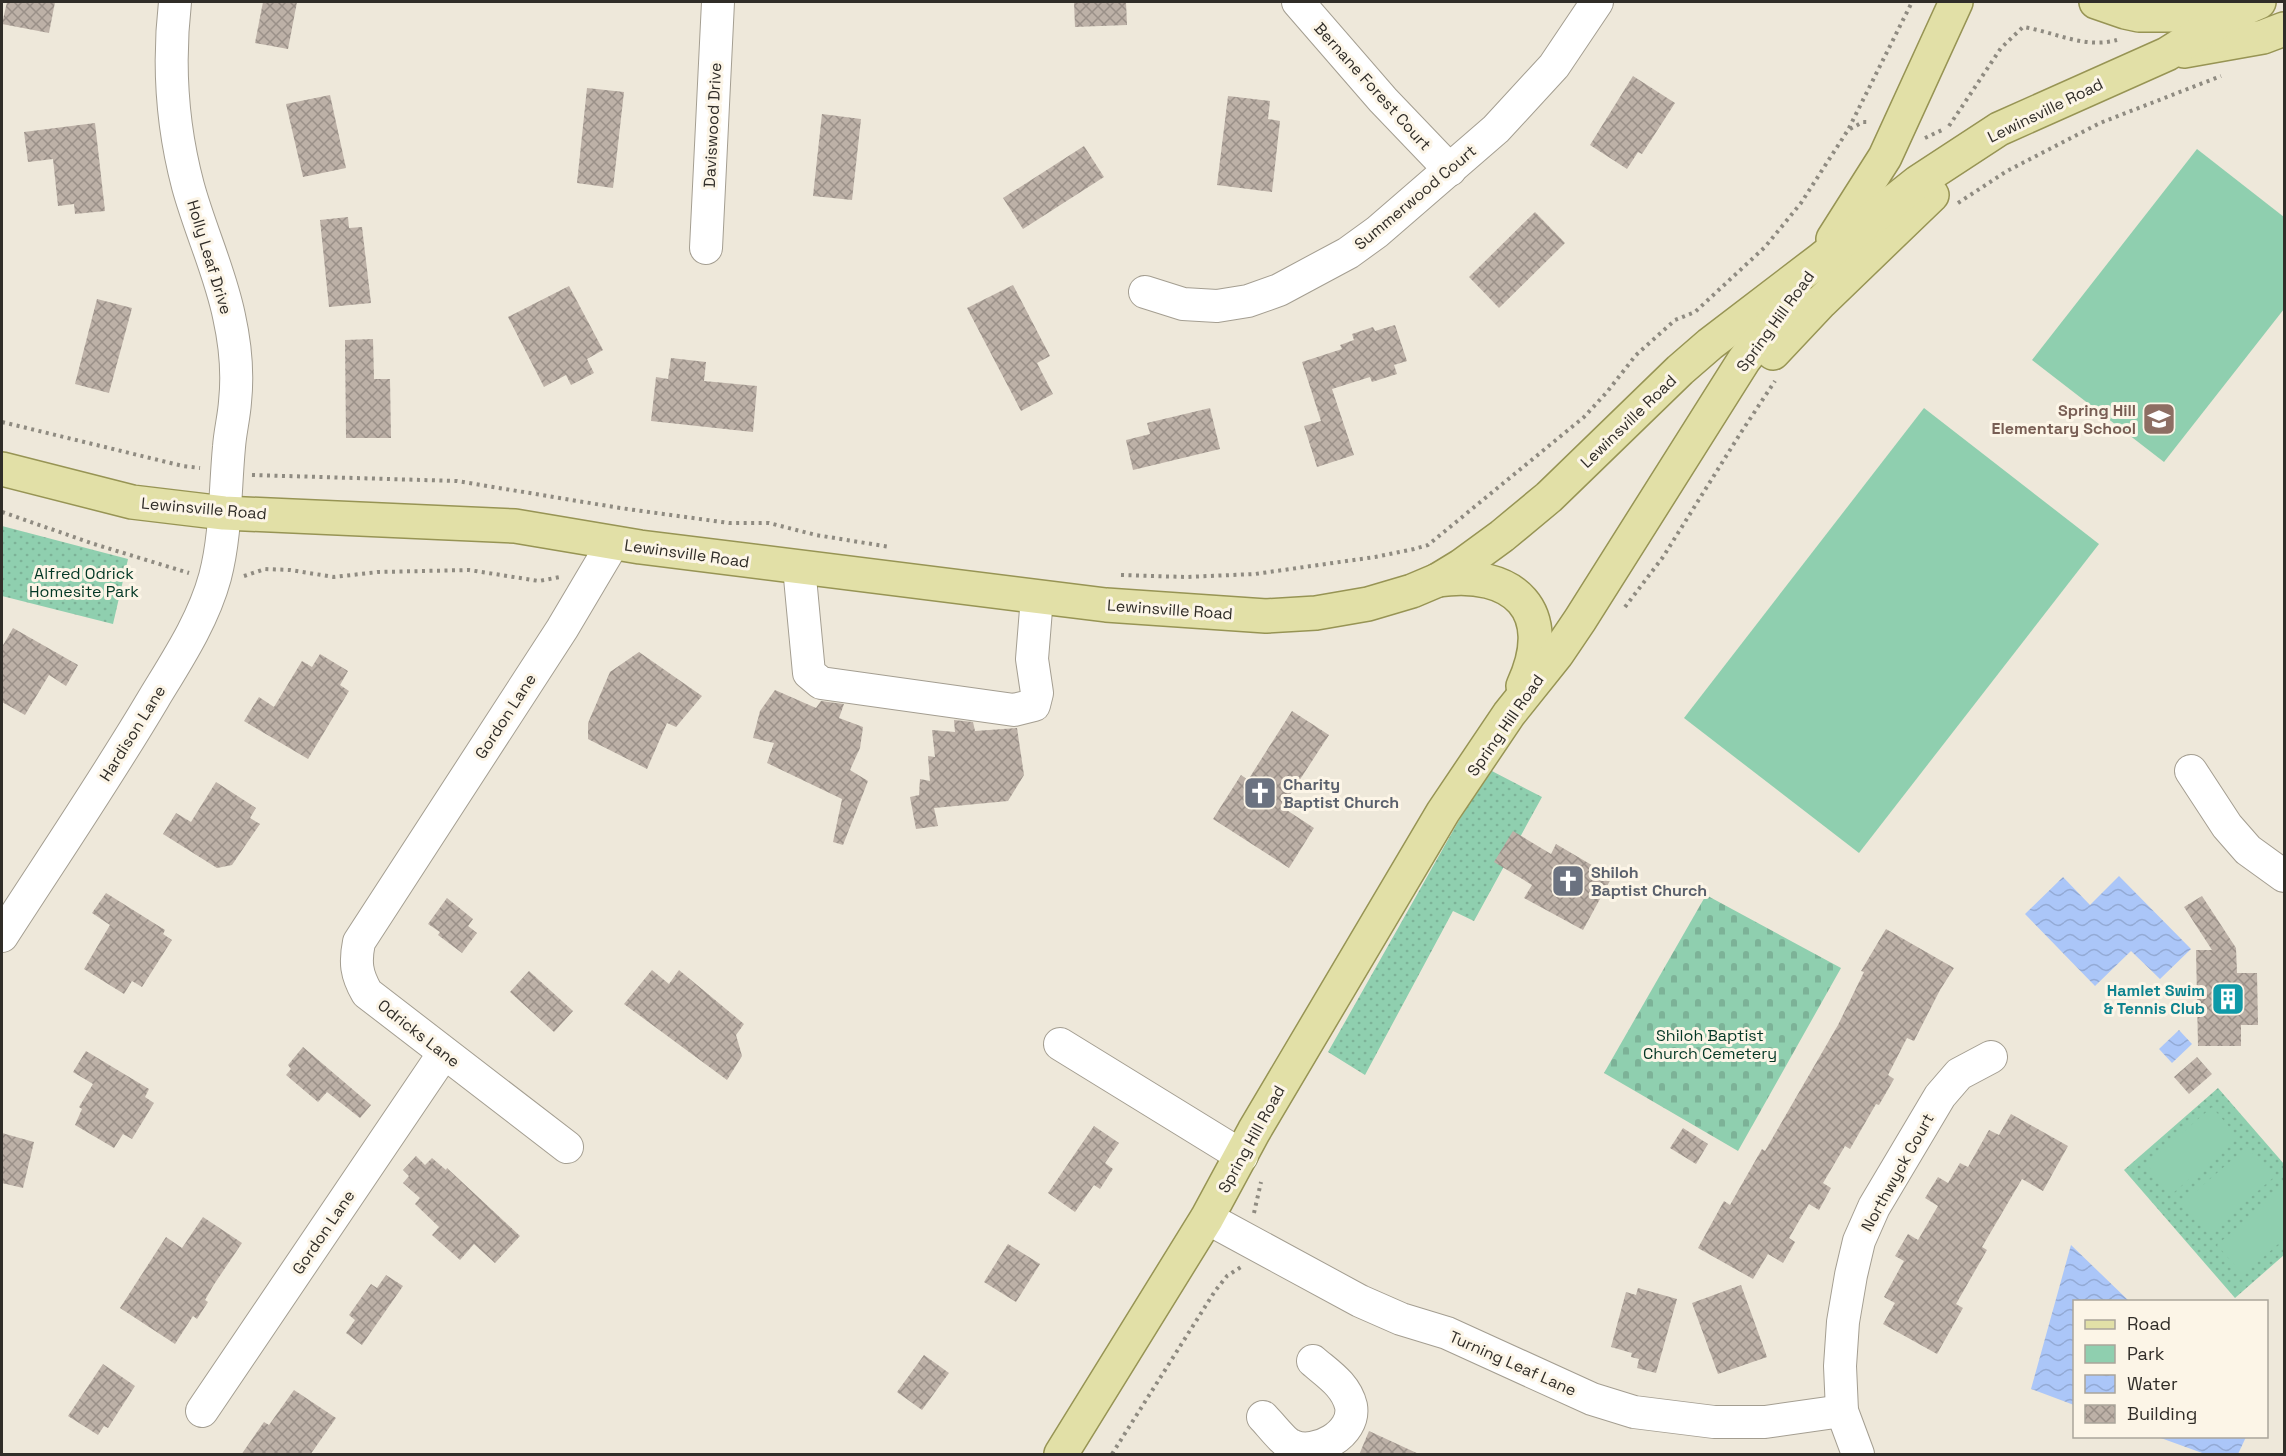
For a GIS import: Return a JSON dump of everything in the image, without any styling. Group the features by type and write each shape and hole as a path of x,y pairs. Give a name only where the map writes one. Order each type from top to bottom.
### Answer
{"main road":[{"name":"Spring Hill Road","path":"1061,1455 1207,1218 1253,1165 1254,1131 1443,812 1509,714 1557,654 1580,620 1744,360 1820,261 1885,157 1956,2"},
{"path":"2096,2 2139,15 2229,15"},
{"name":"Lewinsville Road","path":"2,469 132,502 224,513 515,526 606,554 799,567 1106,605 1266,616 1316,613 1368,604 1412,591 1438,580 1502,536 1549,497 1695,357 1918,182 2000,129 2167,54 2229,15 2259,2"},
{"name":"Lewinsville Road","path":"2167,54 2263,37 2284,29"},
{"path":"1681,462 1786,338 2000,129"},
{"path":"1438,580 1471,577 1497,582 1515,593 1527,609 1535,627 1536,650 1529,673 1509,714"}],"street":[{"name":"Holly Leaf Drive","path":"175,2 171,36 171,84 177,135 189,188 229,316 235,355 235,400 224,513"},
{"name":"Daviswood Drive","path":"706,248 718,2"},
{"name":"Bernane Forest Court","path":"1298,2 1383,100 1450,170"},
{"name":"Summerwood Court","path":"1144,292 1184,304 1217,306 1248,300 1280,290 1348,253 1377,232 1496,129 1554,66 1597,2"},
{"name":"Hardison Lane","path":"2,936 134,732 195,628 215,577 224,513"},
{"name":"Gordon Lane","path":"395,886 556,638 606,554"},
{"path":"799,567 808,673 821,683 1014,710 1034,705 1037,693 1032,659 1037,597"},
{"path":"2191,771 2227,826 2248,850 2284,876"},
{"name":"Odricks Lane","path":"395,886 359,942 355,960 358,977 367,993 567,1147"},
{"path":"1060,1044 1253,1165"},
{"name":"Gordon Lane","path":"202,1411 444,1053"},
{"name":"Northwyck Court","path":"1858,1455 1842,1411 1840,1366 1843,1322 1859,1241 1874,1208 1940,1096 1959,1074 1991,1057"},
{"name":"Turning Leaf Lane","path":"1207,1218 1370,1305 1401,1319 1447,1333 1592,1399 1634,1412 1714,1422 1765,1422 1842,1411"},
{"path":"1263,1417 1292,1446 1314,1449 1333,1439 1347,1427 1351,1407 1341,1385 1313,1361"}],"path":[{"path":"1110,575 1186,577 1255,574 1375,556 1428,544 1584,417 1608,392 1636,355 1675,320 1695,312 1765,247 1801,203 1848,130 1912,2"},
{"path":"1921,140 1949,126 2001,48 2023,27 2086,42 2114,41 2130,36 2137,26 2139,15"},
{"path":"1951,207 2007,171 2100,123 2230,72"},
{"path":"1617,616 1663,557 1733,443 1778,377"},
{"path":"456,481 642,511 729,522 769,523 816,535 893,547"},
{"path":"2,512 94,544 198,574"},
{"path":"237,577 265,569 291,570 334,577 469,570 539,581 556,579 606,554"},
{"path":"1112,1455 1215,1291 1227,1276 1241,1269 1247,1240 1253,1165"}],"green space":[{"path":"2197,149 2284,217 2284,309 2164,462 2032,360"},
{"path":"1924,408 2099,544 1859,853 1684,718"},
{"name":"Alfred Odrick Homesite Park","path":"2,526 128,559 113,624 2,596"},
{"path":"1488,769 1542,797 1474,921 1453,911 1365,1075 1328,1052"},
{"name":"Shiloh Baptist Church Cemetery","path":"1706,895 1841,968 1738,1151 1604,1073"},
{"path":"2218,1088 2284,1164 2284,1255 2235,1298 2124,1170"},
{"path":"2212,1107 2238,1137 2172,1194 2146,1164"},
{"path":"2247,1147 2273,1178 2208,1234 2181,1204"},
{"path":"2282,1188 2284,1190 2284,1239 2243,1275 2217,1245"}],"water":[{"path":"2119,876 2191,949 2160,979 2131,951 2095,986 2025,914 2063,877 2090,905"},
{"path":"2179,1030 2192,1044 2172,1063 2159,1049"},
{"path":"2071,1245 2128,1300 2073,1300 2073,1405 2031,1389"},
{"path":"2161,1438 2246,1438 2238,1454 2205,1454"}],"building":[{"path":"7,2 55,2 49,33 2,24"},
{"path":"263,2 297,2 288,49 255,43"},
{"path":"1074,2 1126,2 1127,25 1075,27"},
{"path":"1633,76 1675,103 1642,154 1638,152 1627,169 1590,145"},
{"path":"587,88 624,92 613,188 577,183"},
{"path":"330,95 346,168 303,177 286,104"},
{"path":"1228,96 1270,101 1268,119 1280,121 1272,192 1217,185"},
{"path":"822,114 861,119 852,200 813,196"},
{"path":"95,123 105,211 75,214 74,204 58,206 53,159 28,162 24,132"},
{"path":"1084,146 1104,177 1023,229 1003,198"},
{"path":"1535,212 1565,243 1499,308 1469,277"},
{"path":"348,217 349,228 362,227 371,303 329,307 320,220"},
{"path":"1013,285 1050,356 1037,363 1053,394 1021,411 967,308"},
{"path":"569,286 603,350 587,359 594,373 571,385 566,375 544,387 508,317"},
{"path":"97,299 132,308 109,393 75,384"},
{"path":"1395,325 1407,361 1394,365 1397,374 1372,382 1370,377 1332,389 1354,455 1317,467 1304,426 1321,421 1302,362 1342,349 1340,345 1354,340 1352,334 1373,327 1375,331"},
{"path":"373,339 374,379 390,379 391,438 346,438 345,340"},
{"path":"671,358 706,362 704,381 757,386 753,432 651,421 656,377 668,379"},
{"path":"1210,408 1220,449 1133,470 1126,440 1150,434 1147,423"},
{"path":"13,628 78,665 66,686 49,675 25,715 2,702 2,647"},
{"path":"639,652 702,696 676,727 667,723 647,769 588,739 588,723 610,672"},
{"path":"320,654 348,671 340,685 349,691 308,759 244,721 259,697 274,707 302,661 312,667"},
{"path":"775,690 816,708 821,701 844,704 839,718 863,727 860,748 850,770 868,781 843,845 833,842 842,799 767,763 774,743 753,738 760,711"},
{"name":"Charity Baptist Church","path":"1292,711 1329,735 1282,807 1314,828 1289,868 1213,819 1241,775 1248,780"},
{"path":"954,720 973,722 975,731 1017,728 1024,775 1008,801 934,808 938,826 916,829 910,797 919,795 920,779 930,781 928,756 935,757 932,730 955,732"},
{"path":"216,782 256,808 250,818 260,824 232,865 217,868 163,834 176,813 191,822"},
{"name":"Shiloh Baptist Church","path":"1513,831 1551,854 1556,844 1612,877 1583,930 1524,898 1532,885 1494,862"},
{"path":"106,893 165,930 163,934 172,940 142,987 132,981 124,994 84,969 110,925 92,913"},
{"name":"Hamlet Swim & Tennis Club","path":"2202,896 2236,948 2237,973 2257,973 2258,1025 2241,1025 2241,1046 2198,1046 2196,950 2212,950 2184,907"},
{"path":"447,898 473,919 468,926 477,933 462,953 438,935 440,932 428,924"},
{"path":"1886,929 1954,968 1914,1041 1907,1038 1888,1075 1894,1079 1879,1105 1876,1104 1850,1149 1845,1146 1823,1183 1831,1188 1819,1210 1809,1204 1789,1238 1795,1242 1783,1263 1768,1254 1753,1279 1698,1248 1724,1201 1730,1205 1762,1149 1765,1151 1838,1025 1864,972 1861,971"},
{"path":"652,970 669,984 679,970 744,1024 736,1035 742,1056 727,1080 624,1004"},
{"path":"529,971 573,1011 554,1032 510,992"},
{"path":"303,1047 371,1105 360,1118 327,1092 318,1102 286,1075 291,1069 288,1065"},
{"path":"86,1051 149,1089 145,1097 154,1103 132,1139 123,1134 114,1148 75,1125 82,1109 79,1107 93,1084 73,1072"},
{"path":"2197,1057 2212,1074 2189,1094 2174,1077"},
{"path":"2011,1114 2068,1146 2043,1191 2022,1179 1982,1247 1987,1250 1956,1304 1963,1308 1937,1354 1883,1324 1895,1303 1884,1297 1904,1261 1895,1256 1908,1234 1918,1240 1938,1206 1925,1198 1938,1177 1948,1183 1960,1163 1968,1167 1989,1130 1999,1135"},
{"path":"1094,1126 1119,1143 1105,1163 1113,1169 1100,1189 1094,1185 1075,1212 1048,1193"},
{"path":"1683,1128 1708,1144 1696,1164 1670,1148"},
{"path":"2,1133 34,1142 23,1188 2,1183"},
{"path":"416,1156 425,1165 432,1158 446,1170 447,1168 520,1236 495,1263 474,1244 460,1260 432,1235 439,1227 415,1204 420,1198 403,1183 409,1176 403,1170"},
{"path":"203,1217 242,1243 213,1286 205,1300 208,1302 197,1319 193,1316 175,1344 120,1308 166,1237 182,1248"},
{"path":"1008,1244 1040,1264 1016,1302 984,1282"},
{"path":"386,1275 403,1286 362,1345 346,1333 355,1320 349,1315 371,1284 377,1288"},
{"path":"1741,1285 1767,1357 1718,1374 1692,1303"},
{"path":"1638,1288 1677,1299 1656,1373 1637,1368 1639,1359 1631,1357 1632,1353 1611,1347 1626,1292 1636,1295"},
{"path":"924,1355 949,1373 922,1410 897,1392"},
{"path":"103,1364 135,1386 108,1428 104,1426 98,1435 68,1416"},
{"path":"294,1390 336,1418 310,1455 241,1455 264,1422 269,1425"},
{"path":"1369,1431 1421,1455 1359,1455"}],"place":[{"name":"Spring Hill Elementary School","path":"2159,419"},
{"name":"Charity Baptist Church","path":"1260,793"},
{"name":"Shiloh Baptist Church","path":"1568,881"},
{"name":"Hamlet Swim & Tennis Club","path":"2228,999"}]}
